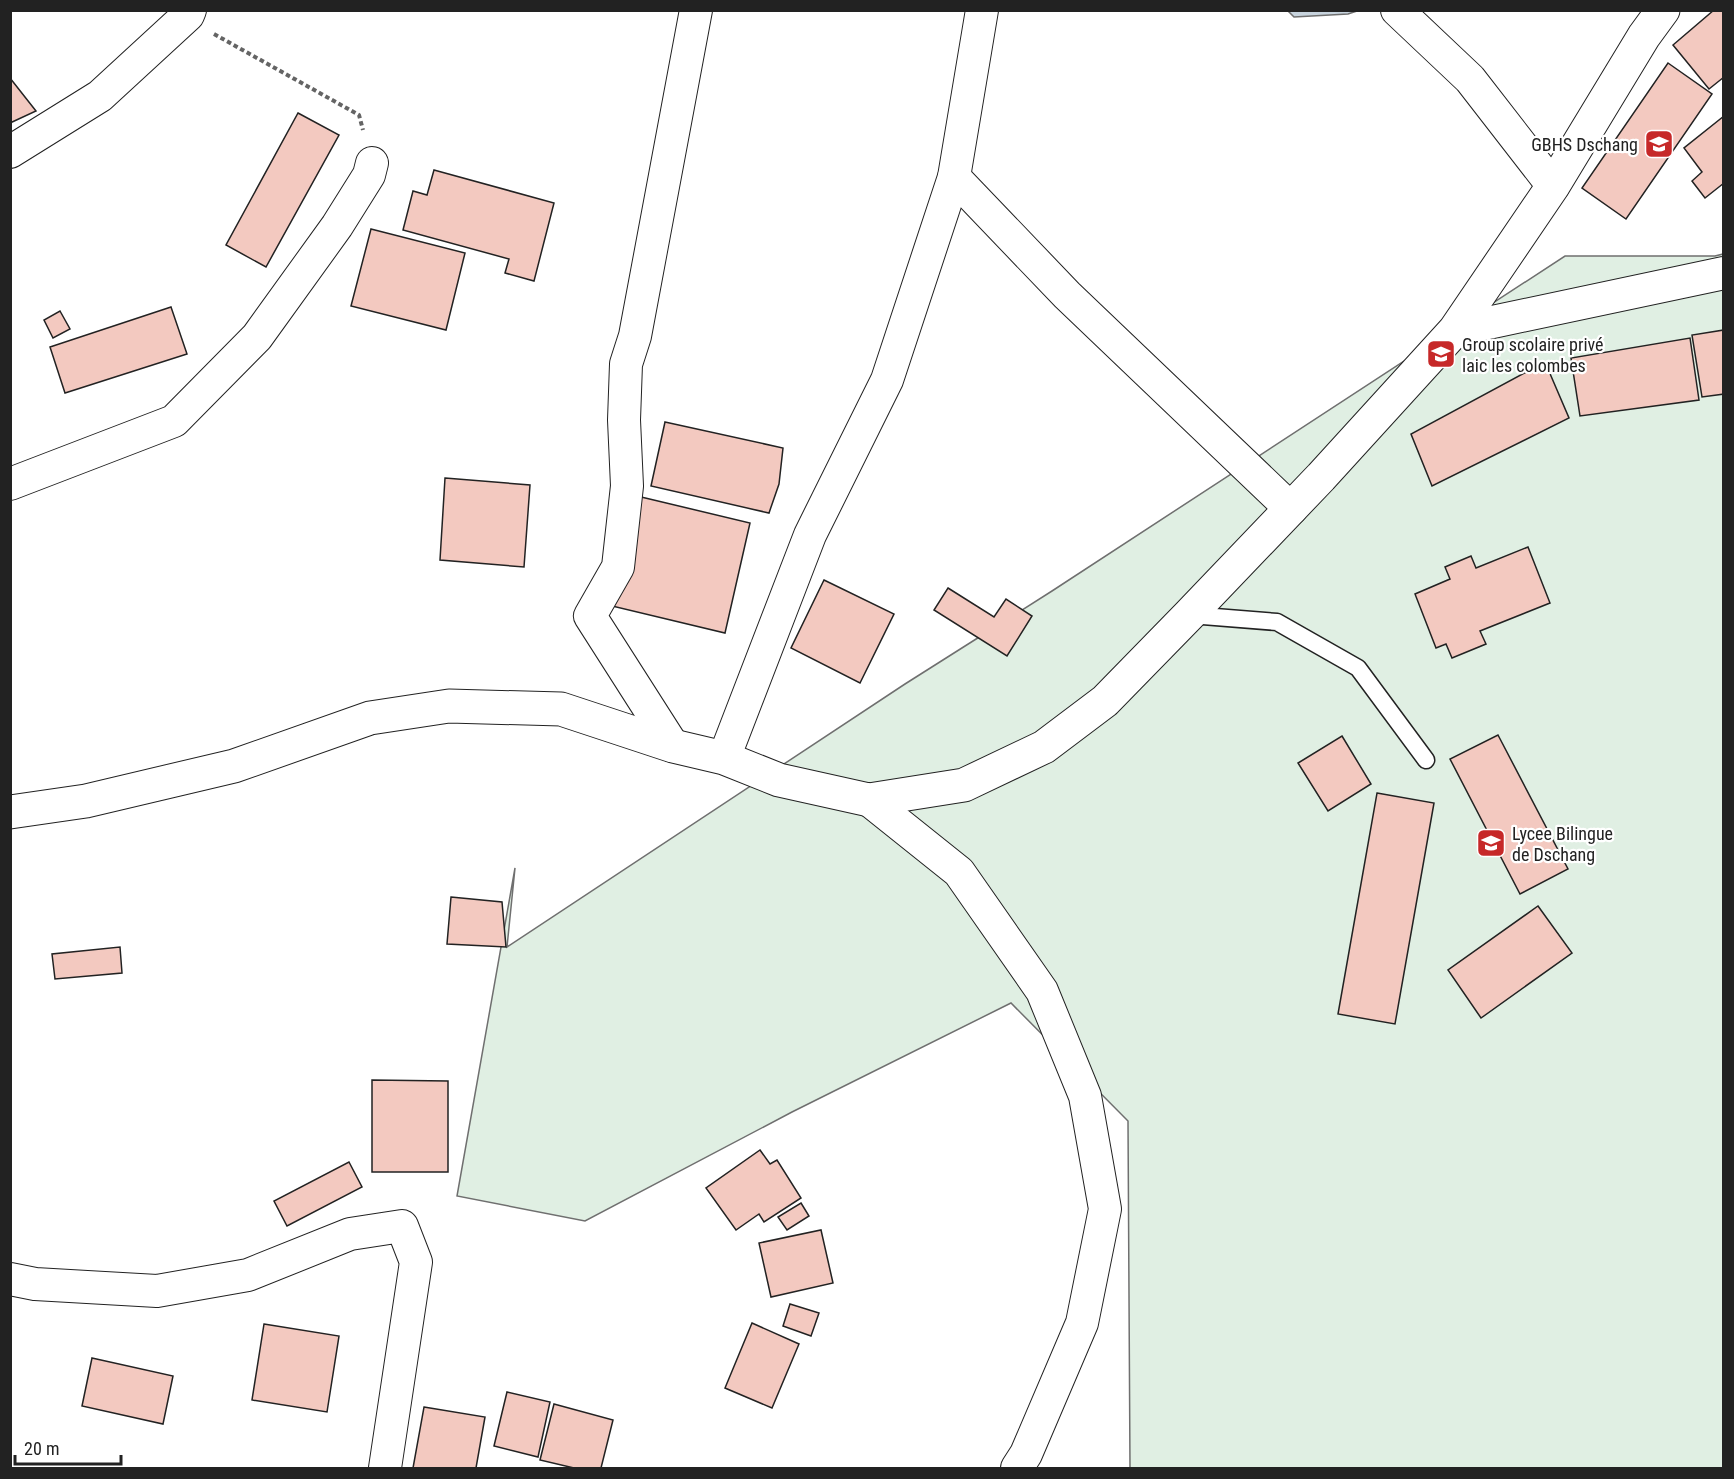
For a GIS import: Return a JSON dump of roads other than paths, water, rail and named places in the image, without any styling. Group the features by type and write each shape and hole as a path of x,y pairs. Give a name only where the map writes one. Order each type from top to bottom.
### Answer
{"street":[{"path":"673,746 590,616 618,567 627,486 624,420 626,364 635,336 696,10"},
{"path":"724,758 810,535 887,380 954,177 982,10"},
{"path":"1397,10 1470,79 1553,186"},
{"path":"10,812 86,801 234,766 370,718 449,706 561,709 673,746 724,758 779,780 869,800 964,785 1044,747 1105,701 1291,509 1455,330 1553,186 1653,23 1671,10"},
{"path":"10,152 100,96 189,13"},
{"path":"10,484 174,420 257,337 338,226 369,175 372,163"},
{"path":"954,177 1067,295 1291,509"},
{"path":"1455,330 1724,273"},
{"path":"869,800 959,872 1042,991 1085,1096 1105,1209 1082,1323 1026,1454 1017,1468"},
{"path":"10,1279 35,1284 157,1291 248,1275 350,1233 402,1226 416,1262 385,1468"}],"lane":[{"path":"1189,615 1277,621 1358,668 1426,760"}],"place":[{"name":"GBHS Dschang","path":"1659,144"},
{"name":"Group scolaire privé laic les colombes","path":"1441,354"},
{"name":"Lycee Bilingue de Dschang","path":"1491,843"}]}
